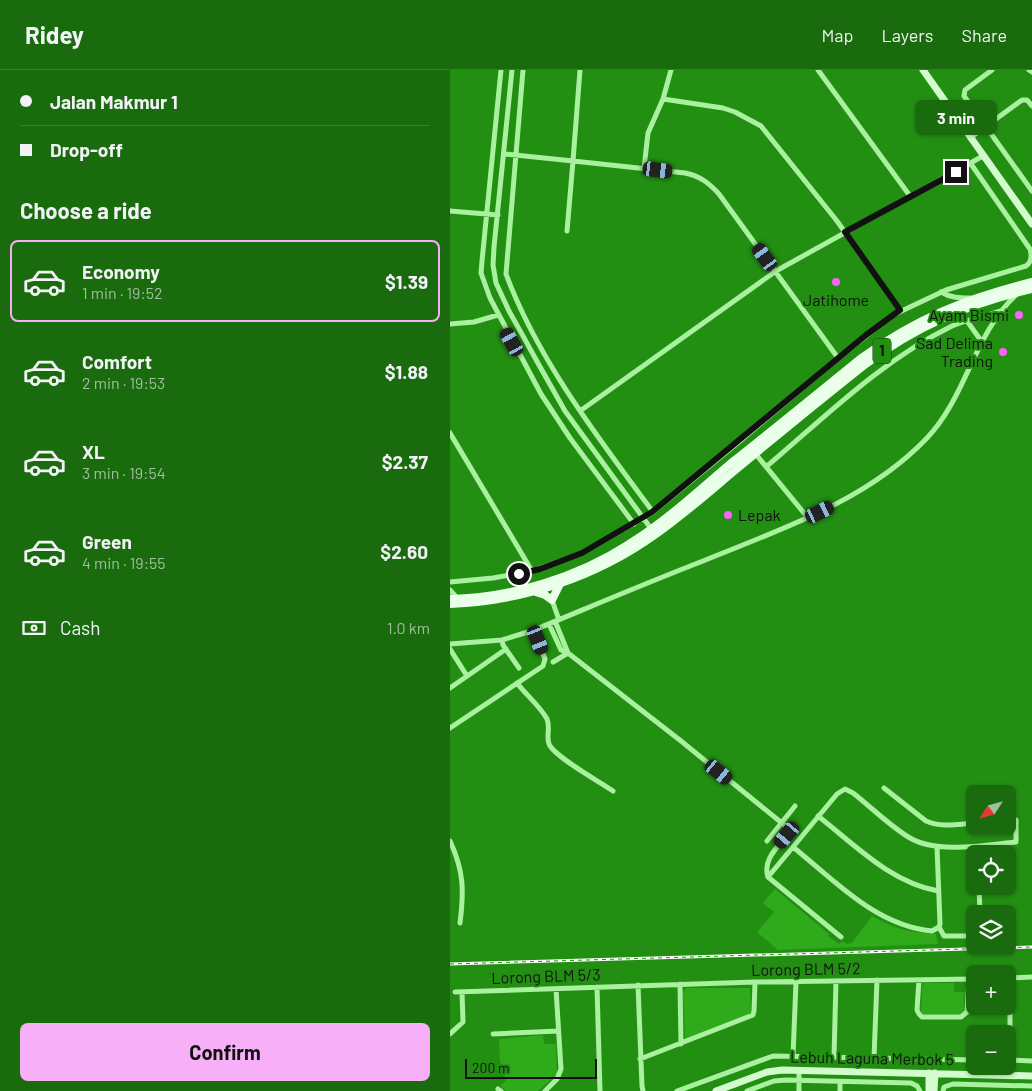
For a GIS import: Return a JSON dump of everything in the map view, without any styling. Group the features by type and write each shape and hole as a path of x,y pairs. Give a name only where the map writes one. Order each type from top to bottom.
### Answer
{"main road":[{"name":"1","path":"753,451 860,359 886,340 935,313 974,298 1032,282"},
{"name":"1","path":"450,604 495,600 534,592 594,570 633,549 753,451 889,346 914,331 958,310 1032,289"},
{"name":"1","path":"454,599 513,591 546,582 580,570 653,532"},
{"path":"534,592 545,594 552,600 560,583"}],"street":[{"path":"501,70 482,273 498,315 549,407 634,524"},
{"path":"512,70 493,273 509,310 565,411 653,532"},
{"path":"524,70 506,274 536,338 580,411 652,512"},
{"path":"567,231 580,70"},
{"path":"644,168 648,134 663,99 671,70"},
{"path":"818,70 827,79 910,196"},
{"path":"923,70 1032,224"},
{"path":"992,70 963,92 964,96 1032,191"},
{"path":"663,99 723,108 755,122 766,132 845,232 900,310"},
{"path":"970,138 1022,100 1027,100 1032,106"},
{"path":"505,154 694,175 708,183 719,194 838,358"},
{"path":"580,411 776,271 983,156"},
{"path":"450,582 492,578 532,571 582,553 652,512 838,358 900,310 969,282 1026,266 1031,261 1032,254 1030,249 971,164"},
{"path":"450,211 498,216"},
{"path":"941,292 948,296 974,298"},
{"path":"450,644 502,640 534,630 808,518 833,506 874,481 904,459 928,437 945,413 1000,310 1019,292"},
{"path":"958,310 982,342"},
{"path":"766,467 886,366 928,339 951,327 1000,310"},
{"path":"450,324 474,322 498,315"},
{"path":"450,433 532,571"},
{"path":"753,451 808,518"},
{"path":"450,590 454,599"},
{"path":"552,600 568,653"},
{"path":"549,624 561,650 568,653 788,828 789,833 768,860 766,867 768,877 841,937"},
{"path":"450,728 544,664 545,659 534,630"},
{"path":"502,640 519,668"},
{"path":"450,649 467,676"},
{"path":"450,688 506,649"},
{"path":"553,662 568,653"},
{"path":"517,683 548,721 548,741 550,746 559,755 613,791"},
{"path":"884,788 926,821 945,825 966,824"},
{"path":"768,877 837,794 845,789 853,793 910,838 922,844 937,847 966,846"},
{"path":"767,840 795,806"},
{"path":"818,816 890,872 909,883 938,891"},
{"path":"987,845 1016,842 1016,820"},
{"path":"450,841 462,875 460,923"},
{"path":"793,847 856,898 884,917 906,925 932,931 939,927"},
{"path":"937,847 939,927 944,936 966,936"},
{"path":"1016,978 1032,977"},
{"name":"Lorong BLM 5/2","path":"638,985 966,979"},
{"path":"874,1058 877,980"},
{"path":"919,980 917,1010 919,1014 922,1016 961,1017 966,1013"},
{"path":"834,1057 836,981"},
{"path":"640,1059 753,1015 755,982"},
{"path":"793,1056 796,982"},
{"path":"680,984 681,1044"},
{"path":"638,985 643,1091"},
{"name":"Lorong BLM 5/3","path":"455,992 638,985"},
{"path":"597,987 600,1091"},
{"path":"545,1091 560,1075 556,989"},
{"path":"450,1034 463,1022 462,992"},
{"path":"493,1034 558,1031"},
{"name":"Lebuh Laguna Merbok 5","path":"677,1091 773,1056 966,1060"},
{"path":"1016,1060 1032,1061"},
{"name":"Lebuh Laguna Merbok 5","path":"716,1091 767,1072 782,1070 1032,1076"},
{"path":"799,1070 799,1091"},
{"path":"929,1091 932,1073"},
{"path":"932,1073 934,1091"},
{"path":"747,1091 774,1081 911,1083 917,1086 920,1091"},
{"path":"840,1082 840,1091"},
{"path":"880,1083 880,1091"},
{"path":"944,1089 953,1084 1023,1088 1032,1086"}],"green space":[{"path":"775,889 839,944 843,941 847,944 852,943 872,916 903,930 936,934 938,944 778,950 757,932 774,912 763,903"},
{"path":"925,983 954,983 954,992 965,992 964,1011 960,1014 921,1014 922,986"},
{"path":"687,988 750,988 751,1014 685,1039 683,992"},
{"path":"543,1035 544,1044 556,1044 557,1074 538,1091 506,1091 500,1085 506,1081 500,1061 499,1039"}],"railway":[{"path":"450,964 1032,947"}],"place":[{"name":"Jatihome","path":"836,282"},
{"name":"Ayam Bismi","path":"1019,315"},
{"name":"Sad Delima Trading","path":"1003,352"},
{"name":"Lepak","path":"728,515"}],"route":[{"path":"519,574 540,569 582,553 652,512 866,335 900,310 845,232 956,172"}]}
